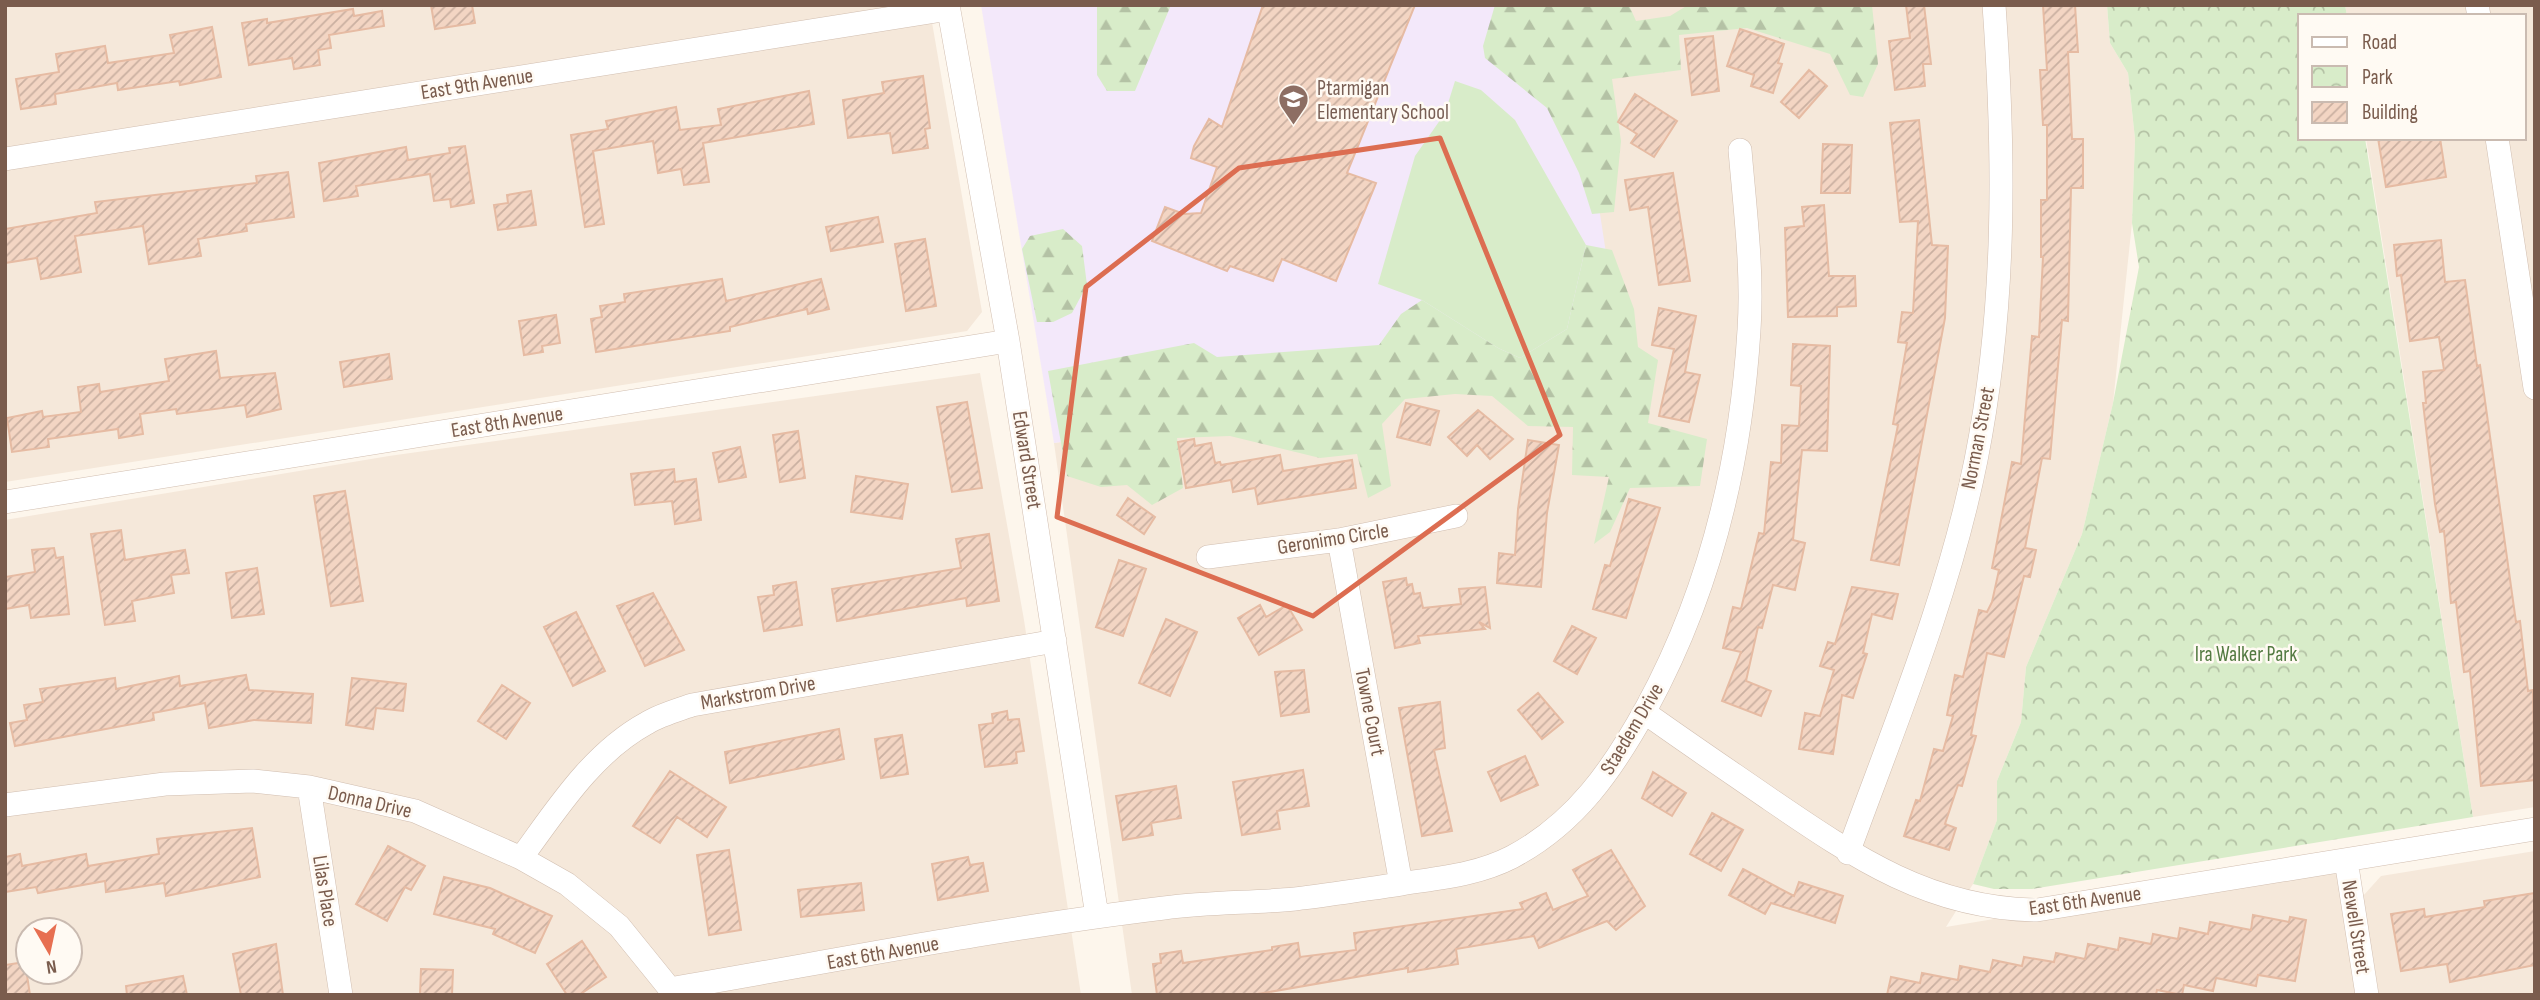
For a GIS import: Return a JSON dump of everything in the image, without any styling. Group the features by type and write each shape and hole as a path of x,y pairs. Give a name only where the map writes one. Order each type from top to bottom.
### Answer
{"street":[{"name":"Norman Street","path":"1848,853 1940,598 1976,461 1990,373 1999,285 2004,190 1994,5"},
{"name":"East 9th Avenue","path":"5,159 949,7"},
{"name":"Edward Street","path":"949,7 1008,341 1097,916"},
{"path":"2497,140 2527,281 2535,388"},
{"name":"Staedem Drive","path":"1097,916 1209,902 1293,899 1472,873 1512,857 1548,834 1582,807 1619,758 1689,623 1730,487 1750,328 1749,267 1740,150"},
{"name":"East 8th Avenue","path":"5,502 1008,341"},
{"name":"Geronimo Circle","path":"1208,557 1339,540 1456,516"},
{"name":"Towne Court","path":"1339,540 1401,884"},
{"name":"Markstrom Drive","path":"521,858 607,750 647,722 692,705 1055,641"},
{"name":"East 6th Avenue","path":"1644,712 1848,853 1909,885 1959,902 2000,910 2037,910 2535,829"},
{"name":"Donna Drive","path":"5,805 165,784 253,781 309,787 415,811 521,858 567,884 619,926 671,992"},
{"name":"Lilas Place","path":"309,787 341,995"},
{"name":"Newell Street","path":"2346,860 2367,995"},
{"name":"East 6th Avenue","path":"671,992 1097,916"}],"highlighted area":[{"path":"1440,138 1560,435 1313,616 1057,517 1086,287 1239,168"}],"shaded area":[{"path":"5,5 929,5 982,312 967,331 5,482"},
{"name":"Ptarmigan Elementary School","path":"981,5 1568,5 1623,364 1054,443"},
{"path":"1568,5 2107,5 2110,43 2128,73 2135,139 2132,223 2113,403 2082,534 2026,667 2021,722 1997,781 1997,820 1973,884 1946,927 2346,860 2363,995 1132,995 1054,443 1622,364"},
{"path":"2345,5 2535,5 2535,807 2473,817 2366,140 2526,140 2526,14 2347,14"},
{"path":"980,373 1024,620 1081,995 5,995 5,520 389,456"},
{"path":"2535,851 2535,995 2379,995 2363,896 2381,876"}],"green space":[{"path":"1097,5 1171,5 1135,91 1107,91 1097,75"},
{"path":"1495,5 1629,5 1636,21 1670,16 1688,5 1872,5 1878,64 1863,97 1850,95 1830,54 1747,28 1679,35 1681,70 1612,79 1621,141 1614,212 1592,214 1579,173 1547,108 1485,58 1483,46"},
{"name":"Ira Walker Park","path":"2107,5 2345,5 2347,14 2298,14 2298,140 2365,140 2473,817 2032,889 1994,889 1973,884 1997,820 1997,781 2021,722 2026,667 2082,534 2113,403 2139,267 2132,223 2135,139 2128,73 2110,43"},
{"path":"1455,81 1481,90 1515,120 1586,245 1567,329 1520,358 1498,348 1422,300 1378,284 1415,156 1445,113"},
{"path":"1063,229 1082,246 1087,285 1072,313 1053,322 1037,322 1022,249 1030,236"},
{"path":"1586,245 1612,250 1634,309 1638,347 1658,360 1648,423 1707,439 1700,486 1630,488 1610,532 1594,544 1609,477 1572,475 1573,427 1528,426 1492,396 1455,394 1405,399 1382,424 1391,486 1368,498 1357,454 1320,458 1230,436 1177,438 1183,488 1152,505 1127,485 1101,487 1067,476 1048,371 1194,343 1217,357 1379,345 1401,314 1422,300 1498,348 1520,358 1567,329"}],"building":[{"path":"431,5 472,5 475,23 435,29"},
{"name":"Ptarmigan Elementary School","path":"1263,5 1415,5 1347,173 1376,183 1336,281 1282,259 1273,281 1230,266 1227,271 1152,241 1165,207 1184,214 1201,213 1217,167 1191,158 1194,146 1209,119 1222,127"},
{"path":"1906,5 1924,5 1931,64 1923,64 1925,86 1895,90 1889,41 1910,38"},
{"path":"2043,5 2075,5 2078,52 2068,52 2072,139 2083,139 2083,188 2071,188 2068,321 2062,320 2050,459 2042,458 2025,548 2036,550 2030,577 2024,576 2004,657 1987,653 1971,735 1976,736 1962,786 1958,785 1945,824 1956,828 1949,850 1904,836 1916,800 1920,801 1934,749 1943,751 1953,716 1947,715 1955,675 1963,677 1979,610 1987,612 1992,602 1999,570 1992,568 2012,462 2021,464 2032,336 2039,337 2043,257 2041,200 2047,200 2047,125 2043,125 2040,70 2047,70"},
{"path":"353,9 354,16 382,11 384,26 329,35 331,48 318,50 320,65 294,69 292,58 249,65 242,23 267,19 267,23"},
{"path":"212,27 221,77 180,85 179,81 118,90 117,83 55,94 56,104 21,109 16,79 59,72 56,54 105,46 108,63 174,53 170,35"},
{"path":"1740,29 1784,44 1778,63 1782,64 1773,93 1751,86 1754,75 1727,66"},
{"path":"1713,36 1719,91 1692,95 1685,39"},
{"path":"1809,70 1827,86 1799,118 1781,102"},
{"path":"923,76 930,128 925,129 928,148 893,153 890,133 848,138 843,100 884,93 882,82"},
{"path":"809,91 814,124 703,143 709,182 684,185 681,169 658,173 653,141 593,151 604,224 585,227 571,135 608,129 606,121 676,107 680,130 721,125 718,109"},
{"path":"1635,94 1677,121 1654,157 1631,143 1637,134 1618,122"},
{"path":"1919,120 1932,245 1948,246 1945,318 1899,565 1871,560 1898,425 1893,424 1907,343 1898,342 1902,312 1913,313 1918,221 1900,222 1890,123"},
{"path":"2378,140 2440,140 2446,177 2386,187"},
{"path":"1823,144 1852,145 1850,193 1821,193"},
{"path":"465,146 474,203 451,207 450,199 434,201 430,174 356,186 358,196 324,201 319,163 406,147 408,160 450,153 449,148"},
{"path":"288,172 294,217 246,224 247,231 198,239 201,256 149,264 143,226 75,236 81,272 41,279 37,258 5,263 5,229 97,213 95,202 257,183 256,176"},
{"path":"1673,173 1690,281 1659,285 1648,207 1630,210 1625,180"},
{"path":"531,191 536,225 498,230 494,205 508,203 507,195"},
{"path":"1824,205 1829,276 1855,276 1856,306 1837,307 1837,316 1788,317 1785,228 1804,226 1802,207"},
{"path":"878,217 883,242 831,251 826,227"},
{"path":"925,239 936,306 906,311 895,244"},
{"path":"2441,240 2445,282 2465,280 2477,366 2480,365 2516,622 2520,621 2528,691 2533,690 2535,780 2481,786 2470,671 2464,672 2456,602 2451,603 2444,531 2440,532 2435,504 2423,403 2426,403 2423,372 2444,370 2439,337 2410,341 2401,275 2397,276 2394,245"},
{"path":"722,279 726,301 821,279 829,309 808,314 807,309 730,327 730,331 596,352 591,319 602,317 600,306 625,302 624,294"},
{"path":"1659,308 1696,316 1685,372 1700,375 1689,422 1659,416 1674,349 1652,345"},
{"path":"556,315 560,343 542,346 543,352 524,355 519,321"},
{"path":"1793,344 1830,346 1827,451 1802,450 1793,540 1805,543 1795,590 1773,585 1762,628 1758,627 1746,681 1771,691 1761,716 1722,701 1741,652 1723,648 1733,607 1741,609 1759,533 1764,534 1771,462 1781,463 1782,425 1799,426 1801,386 1791,385"},
{"path":"216,351 220,378 275,373 281,409 247,417 245,405 177,414 176,409 140,414 143,434 119,438 118,429 48,439 49,447 12,452 7,418 42,411 43,417 81,412 78,387 99,384 100,392 169,381 165,359"},
{"path":"389,354 392,379 344,387 340,362"},
{"path":"967,402 982,488 952,492 937,407"},
{"path":"1406,403 1439,411 1430,445 1397,437"},
{"path":"1478,410 1513,439 1490,459 1477,445 1467,456 1448,437"},
{"path":"798,431 805,478 780,482 773,435"},
{"path":"1194,439 1195,446 1211,443 1215,463 1220,462 1221,465 1280,455 1283,471 1352,460 1356,488 1258,504 1255,488 1233,492 1231,480 1186,488 1178,442"},
{"path":"1528,440 1559,445 1547,513 1541,587 1497,583 1499,553 1515,555 1518,509"},
{"path":"740,447 746,477 719,482 713,453"},
{"path":"674,469 675,482 696,479 701,520 675,524 672,501 635,505 631,474"},
{"path":"856,476 908,484 902,519 851,512"},
{"path":"345,491 363,601 331,606 314,496"},
{"path":"1128,498 1155,517 1144,534 1117,515"},
{"path":"1629,499 1660,508 1626,618 1593,609 1605,565 1610,566"},
{"path":"121,530 125,560 185,550 189,573 171,575 174,593 132,601 135,621 105,625 91,534"},
{"path":"989,534 999,601 967,606 966,598 837,621 832,589 961,568 956,539"},
{"path":"54,548 56,558 63,557 69,614 31,618 29,605 5,609 5,577 35,572 32,550"},
{"path":"1119,560 1146,569 1123,636 1096,627"},
{"path":"257,568 264,614 232,618 226,573"},
{"path":"1406,578 1407,585 1412,584 1414,594 1420,593 1423,608 1461,604 1459,589 1485,587 1490,628 1479,622 1485,629 1418,636 1420,643 1395,648 1383,582"},
{"path":"796,582 802,625 764,631 758,597 774,595 773,586"},
{"path":"1852,587 1898,594 1892,619 1872,614 1863,653 1867,654 1853,698 1842,695 1833,754 1799,749 1805,713 1820,716 1834,670 1820,666 1828,642 1835,644"},
{"path":"653,593 684,650 645,666 617,606"},
{"path":"1260,605 1266,617 1287,605 1302,630 1259,655 1238,618"},
{"path":"576,612 605,671 573,686 544,627"},
{"path":"1166,619 1197,632 1170,696 1139,683"},
{"path":"1572,626 1596,638 1577,674 1554,661"},
{"path":"1304,670 1309,712 1281,716 1275,672"},
{"path":"246,675 249,690 313,694 311,723 254,720 209,728 205,703 153,713 154,720 15,746 10,723 27,720 24,705 43,702 40,689 115,678 116,689 179,676 180,686"},
{"path":"352,678 406,684 403,711 376,708 373,729 346,725"},
{"path":"502,685 530,703 506,739 478,721"},
{"path":"1538,693 1563,722 1542,739 1518,710"},
{"path":"1440,702 1445,748 1434,750 1452,831 1422,836 1399,708"},
{"path":"1007,711 1008,720 1019,719 1024,751 1016,752 1017,763 985,767 979,725 993,723 992,714"},
{"path":"839,729 844,759 730,783 725,752"},
{"path":"902,735 908,774 881,778 875,739"},
{"path":"1525,756 1538,785 1501,801 1488,772"},
{"path":"1303,770 1309,806 1277,811 1280,829 1242,835 1233,782"},
{"path":"670,771 726,807 707,837 677,817 660,843 633,826"},
{"path":"1653,772 1686,793 1672,816 1642,798"},
{"path":"1176,786 1181,818 1151,823 1153,835 1123,840 1116,796"},
{"path":"1712,813 1743,830 1721,871 1690,854"},
{"path":"252,828 260,877 166,896 164,883 106,892 105,881 38,893 36,887 5,892 5,857 20,854 22,866 86,854 88,866 159,854 157,839"},
{"path":"388,846 425,866 411,890 405,887 387,921 356,904"},
{"path":"729,850 741,930 709,935 697,855"},
{"path":"1611,850 1645,906 1616,930 1607,921 1539,948 1534,936 1456,949 1458,964 1408,972 1408,968 1252,995 1157,995 1153,964 1161,963 1160,954 1181,951 1183,963 1272,950 1272,947 1298,943 1300,957 1356,950 1354,933 1523,909 1520,903 1546,893 1553,910 1588,896 1573,870"},
{"path":"968,857 970,865 983,863 988,891 938,900 932,864"},
{"path":"1743,869 1794,896 1799,882 1843,896 1835,923 1771,903 1765,914 1729,895"},
{"path":"444,877 490,888 552,916 535,953 493,934 495,929 434,914"},
{"path":"861,883 864,910 801,917 798,890"},
{"path":"2535,893 2535,965 2450,982 2447,964 2401,971 2391,914 2424,909 2425,917 2485,907 2484,901"},
{"path":"2253,915 2289,922 2290,917 2306,920 2295,981 2258,975 2256,986 2216,978 2213,991 2184,985 2182,995 2157,990 2156,995 1887,995 1891,977 1920,983 1922,973 1958,980 1960,966 1990,972 1993,960 2022,966 2024,957 2054,962 2056,953 2085,959 2088,944 2118,950 2120,938 2151,944 2153,934 2178,939 2180,928 2208,934 2210,922 2251,930"},
{"path":"582,941 606,977 579,995 567,995 547,964"},
{"path":"276,944 283,995 241,995 233,954"},
{"path":"14,964 14,986 29,986 30,995 5,995 5,965"},
{"path":"421,969 453,970 452,995 420,995"},
{"path":"183,976 187,995 127,995 126,986"}],"place":[{"name":"Ptarmigan Elementary School","path":"1294,127"}]}
